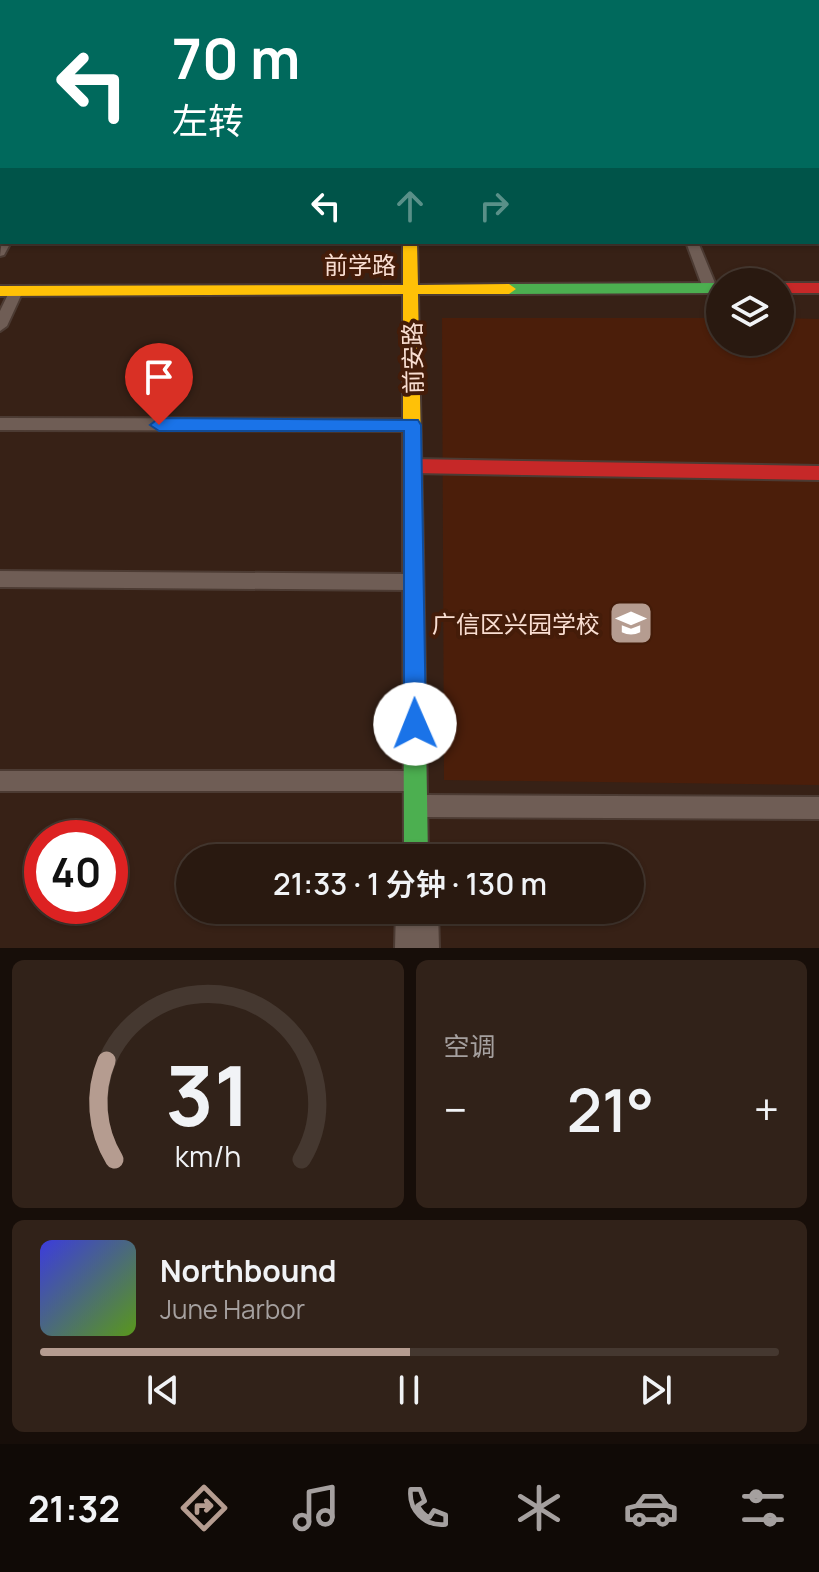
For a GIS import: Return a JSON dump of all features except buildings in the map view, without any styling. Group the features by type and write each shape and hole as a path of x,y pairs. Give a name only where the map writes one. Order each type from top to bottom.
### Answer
{"street":[{"name":"前安路","path":"410,244 416,844"},
{"name":"前学路","path":"8,291 706,288"},
{"path":"794,288 819,288"},
{"path":"413,466 819,473"},
{"path":"417,924 417,948"}],"lane":[{"path":"693,244 706,270"},
{"path":"0,326 8,291"},
{"path":"0,424 412,425"},
{"path":"0,579 414,582"},
{"path":"0,781 416,781"},
{"path":"416,806 819,808"}],"shaded area":[{"name":"广信区兴园学校","path":"442,318 706,318 706,356 794,356 794,318 819,319 819,785 444,780"}],"traffic: fast":[{"path":"509,289 706,288"},
{"path":"413,551 416,844"}],"traffic: slow":[{"path":"410,244 413,551"},
{"path":"0,291 509,289"}],"traffic: jam":[{"path":"794,288 819,288"},
{"path":"413,466 819,473"}],"place":[{"name":"广信区兴园学校","path":"631,623"}],"route":[{"path":"159,425 412,425 415,724"}]}
